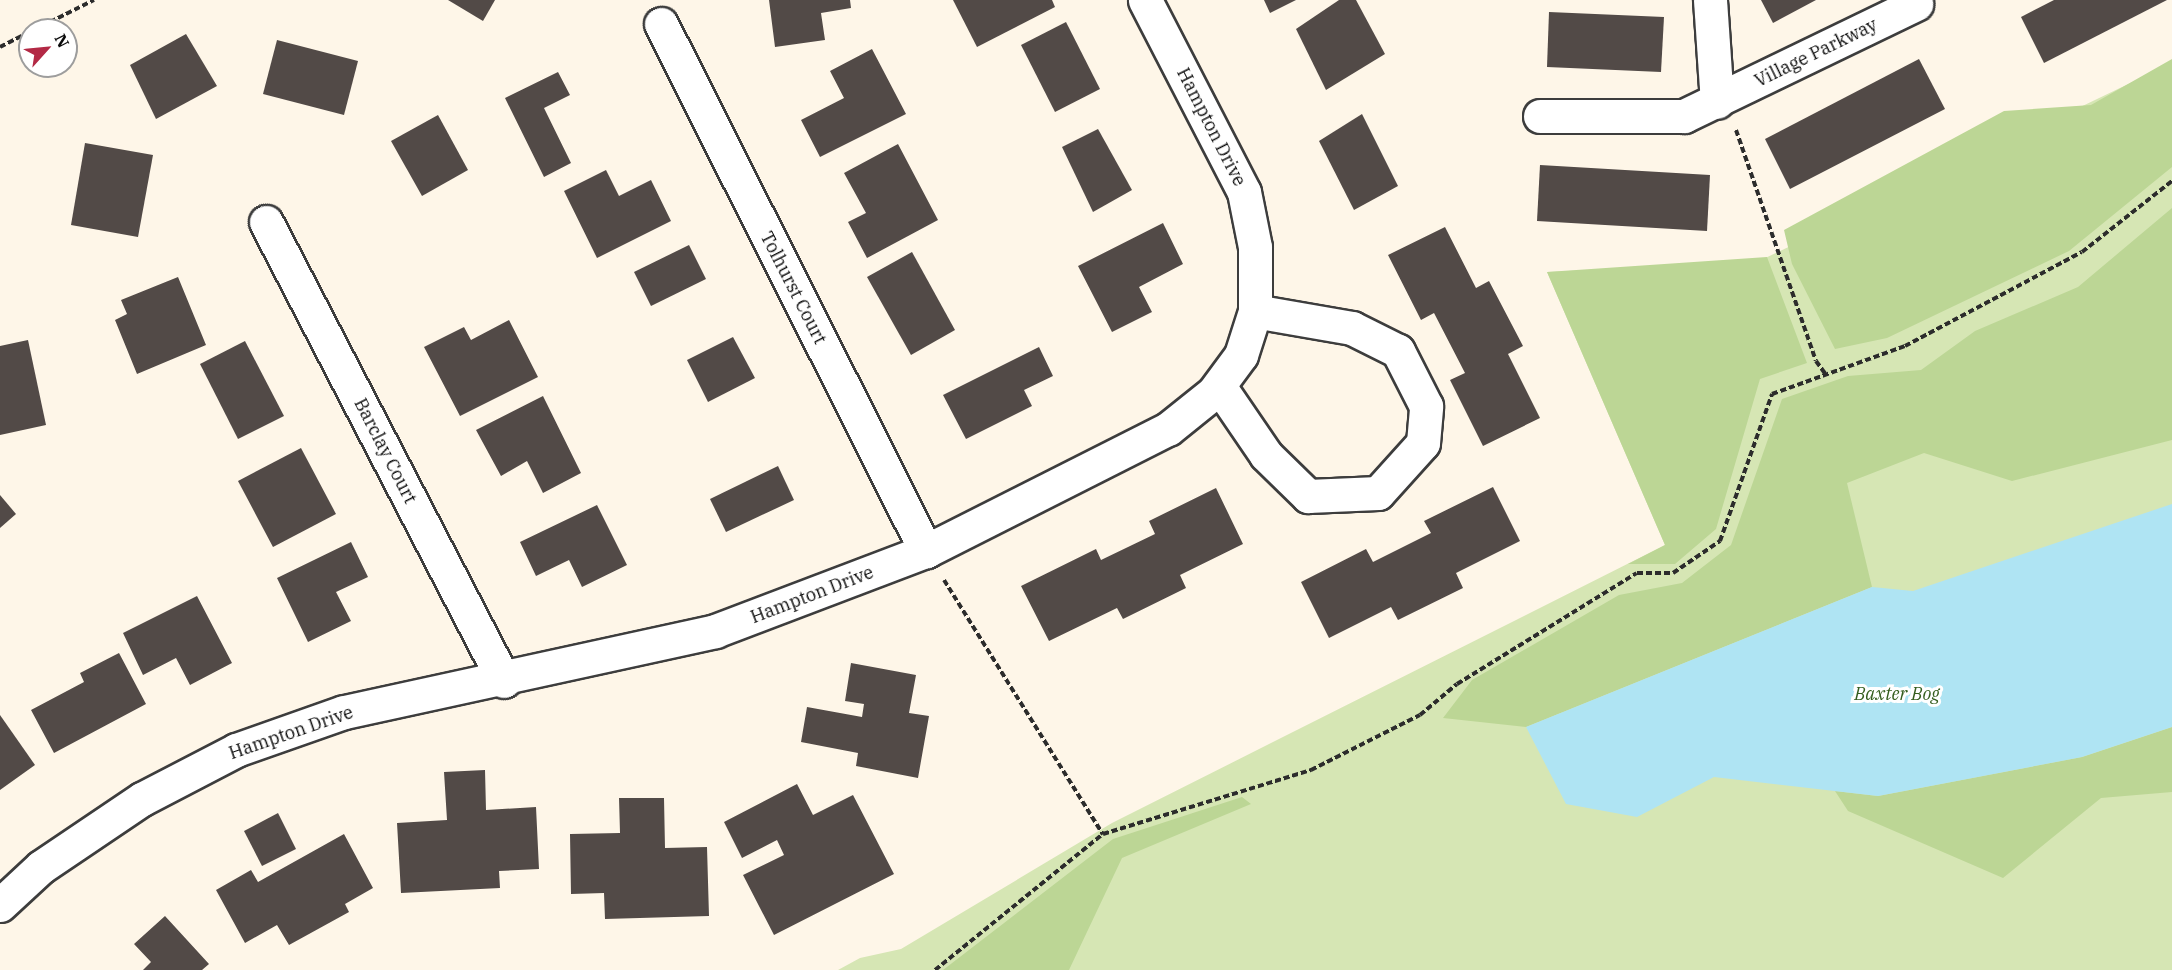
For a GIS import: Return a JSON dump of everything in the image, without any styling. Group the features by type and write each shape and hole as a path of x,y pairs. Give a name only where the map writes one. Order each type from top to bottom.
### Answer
{"street":[{"name":"Hampton Drive","path":"0,904 41,867 142,799 236,750 344,712 504,681 715,631 926,551 1168,429 1219,386 1241,355 1255,310 1255,247 1244,192 1145,0"},
{"path":"1710,0 1717,102"},
{"name":"Village Parkway","path":"1540,116 1684,116 1916,4"},
{"name":"Tolhurst Court","path":"661,24 926,551"},
{"name":"Barclay Court","path":"266,222 504,681"},
{"path":"1219,386 1266,455 1308,496 1378,493 1423,443 1426,406 1398,351 1353,328 1255,310"}],"path":[{"path":"58,18 94,0"},
{"path":"0,47 18,38"},
{"path":"1717,102 1733,123 1816,361 1826,375"},
{"path":"935,970 1103,834 1311,770 1420,715 1457,684 1637,573 1673,573 1720,541 1772,394 1905,346 2082,252 2172,180"},
{"path":"926,551 1103,834"}],"green space":[{"path":"2172,59 2172,167 2069,251 1887,338 1835,349 1792,264 1784,230 2004,111 2091,105"},
{"name":"Baxter Bog","path":"2172,63 2172,970 838,970 860,958 901,949 1112,823 1665,545 1547,272 1757,262"},
{"path":"2172,208 2172,440 2012,481 1924,453 1847,483 1872,587 1526,727 1443,718 1472,680 1619,595 1682,583 1731,545 1782,399 1848,376 1921,370 1975,331 2078,287"},
{"path":"1767,257 1807,363 1760,379 1716,529 1675,564 1628,564 1665,545 1547,272"},
{"path":"2172,727 2172,792 2101,798 2003,878 1848,811 1835,791 1878,796 2082,757"},
{"path":"1242,797 1251,804 1122,858 1069,970 943,970 1113,839"}],"water":[{"name":"Baxter Bog","path":"2172,504 2172,727 2082,757 1878,796 1714,777 1637,817 1566,804 1526,727 1872,587 1913,591"}],"building":[{"path":"448,0 495,0 483,21"},
{"path":"769,0 850,0 851,8 821,13 825,40 775,47"},
{"path":"953,0 1052,0 1055,7 977,47"},
{"path":"1264,0 1296,0 1270,13"},
{"path":"1339,0 1356,0 1385,54 1326,90 1296,29"},
{"path":"1761,0 1816,0 1773,23"},
{"path":"2054,0 2167,0 2044,63 2021,17"},
{"path":"1549,12 1664,17 1661,72 1547,67"},
{"path":"1066,22 1100,89 1055,112 1021,45"},
{"path":"186,34 217,86 156,119 130,65"},
{"path":"277,40 358,61 344,115 263,94"},
{"path":"872,49 906,114 820,157 801,120 844,98 830,71"},
{"path":"1919,59 1945,109 1790,189 1765,139"},
{"path":"558,72 570,95 544,108 571,163 544,177 505,98"},
{"path":"1362,114 1398,186 1354,210 1319,141"},
{"path":"438,115 468,170 422,196 391,141"},
{"path":"1098,129 1132,190 1093,212 1062,147"},
{"path":"85,143 153,155 138,237 71,225"},
{"path":"898,144 938,220 867,258 848,222 866,213 844,173"},
{"path":"1540,165 1710,175 1707,231 1537,221"},
{"path":"606,170 619,196 651,180 671,221 597,258 564,191"},
{"path":"1163,223 1183,264 1139,287 1152,312 1112,332 1078,266"},
{"path":"1445,227 1476,288 1489,281 1523,346 1508,354 1540,418 1483,446 1450,380 1465,373 1434,313 1421,320 1388,255"},
{"path":"689,245 706,279 651,306 634,272"},
{"path":"912,252 955,330 911,355 867,277"},
{"path":"178,277 206,345 137,374 115,320 127,314 121,300"},
{"path":"509,320 538,377 460,416 424,347 464,327 471,340"},
{"path":"733,337 755,378 708,402 687,360"},
{"path":"28,340 46,425 0,435 0,346"},
{"path":"245,341 284,416 238,439 200,364"},
{"path":"1039,347 1053,376 1024,390 1032,406 966,439 943,395"},
{"path":"543,396 581,473 543,493 527,461 501,476 476,430"},
{"path":"301,448 336,514 273,547 238,481"},
{"path":"778,466 794,500 726,532 710,499"},
{"path":"1493,487 1520,541 1456,573 1463,588 1398,620 1391,607 1329,638 1301,582 1366,549 1373,562 1431,533 1424,521"},
{"path":"1216,488 1243,544 1180,575 1186,588 1123,619 1117,608 1049,641 1021,586 1096,549 1101,560 1155,534 1149,521"},
{"path":"0,495 16,514 0,528"},
{"path":"597,505 627,565 582,587 569,560 536,576 520,542"},
{"path":"351,542 368,577 336,592 351,621 308,642 277,578"},
{"path":"197,596 232,663 190,685 176,658 143,675 123,633"},
{"path":"119,653 146,704 54,753 31,710 84,682 80,673"},
{"path":"851,663 916,675 909,713 929,716 918,778 856,766 858,753 801,742 807,707 862,717 864,704 845,701"},
{"path":"0,715 35,765 0,790"},
{"path":"485,770 486,810 536,807 539,869 499,871 500,888 401,893 397,823 447,820 444,772"},
{"path":"797,784 813,815 853,795 894,874 774,935 743,875 784,855 777,840 742,858 724,822"},
{"path":"619,798 664,798 665,848 707,847 709,916 605,919 604,893 571,894 570,834 620,833"},
{"path":"278,813 296,849 262,866 244,831"},
{"path":"344,834 373,888 345,904 349,912 289,945 277,925 245,943 216,890 251,870 258,882"},
{"path":"165,916 209,964 202,970 143,970 151,962 134,944"}]}
